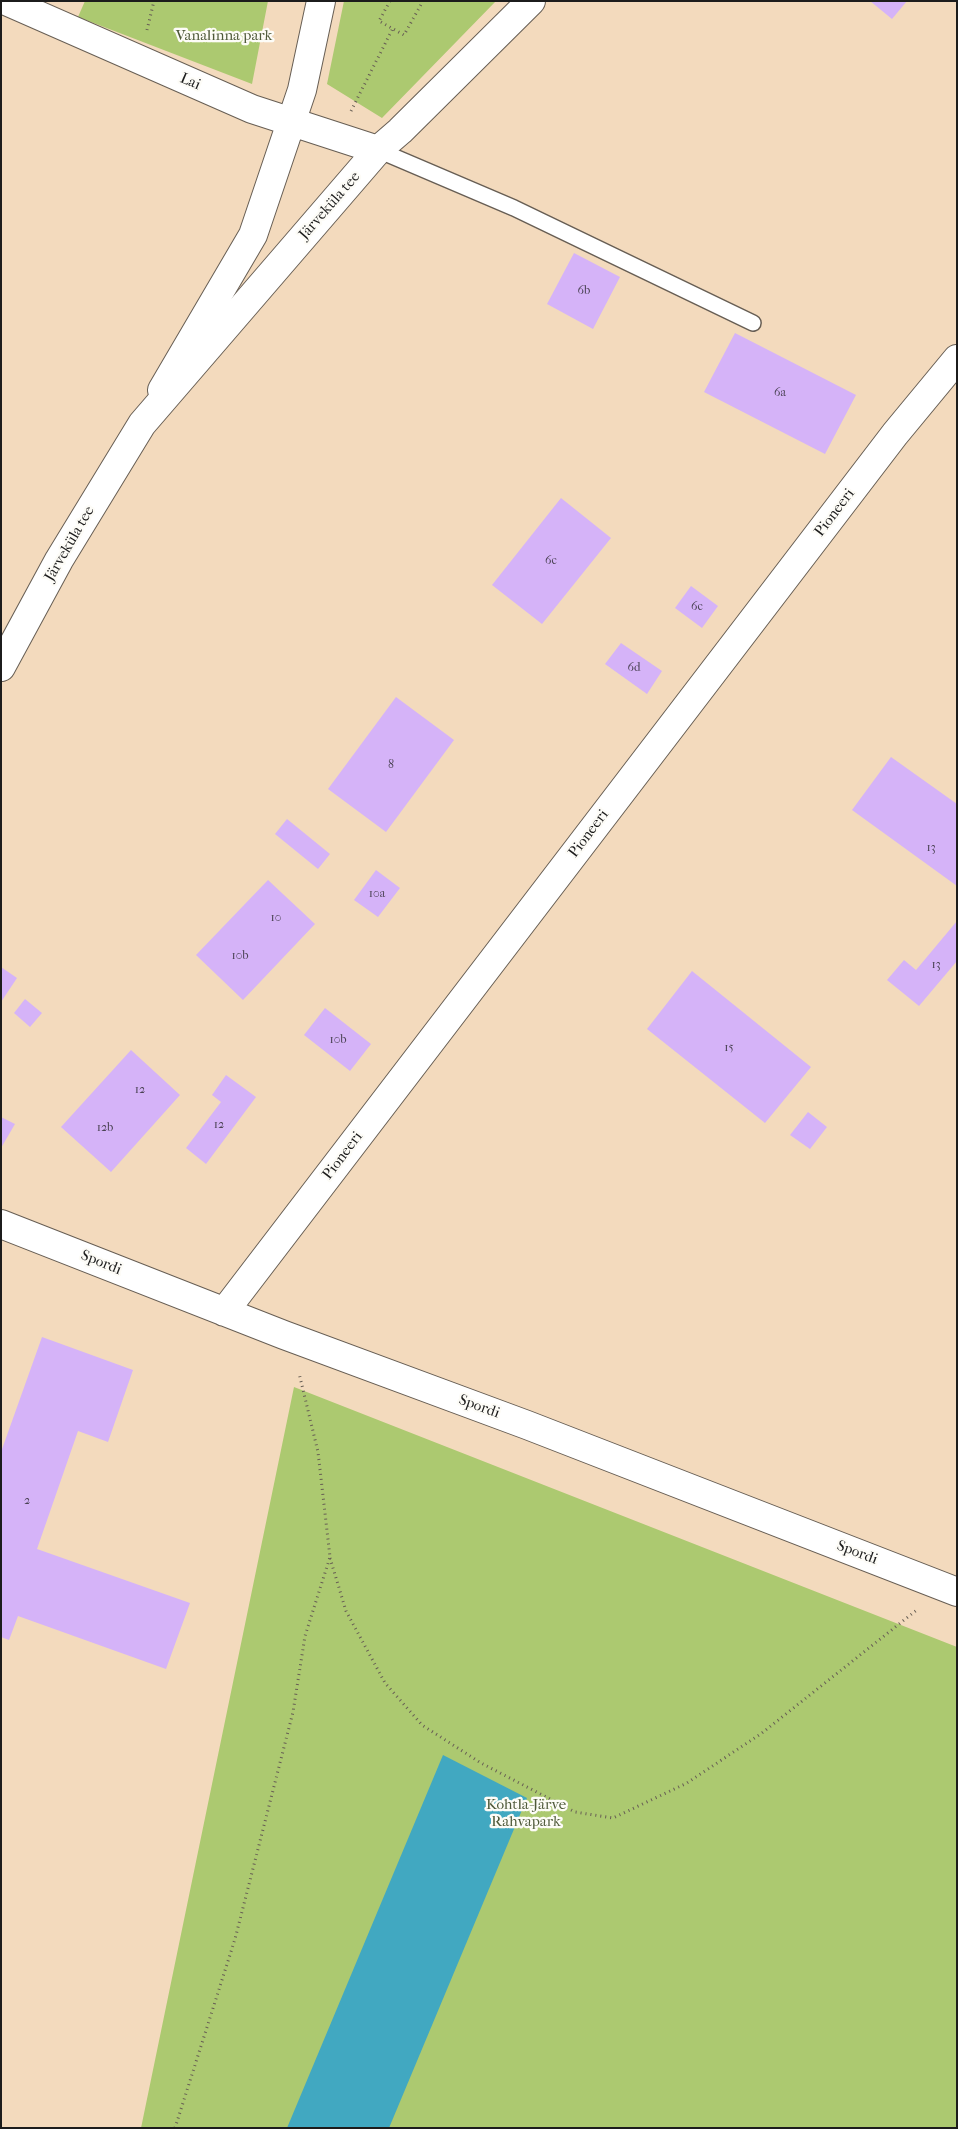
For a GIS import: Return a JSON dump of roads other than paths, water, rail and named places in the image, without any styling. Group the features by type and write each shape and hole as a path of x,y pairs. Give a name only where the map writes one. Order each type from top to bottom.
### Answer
{"street":[{"name":"Lai","path":"6,1 252,109 378,150"},
{"name":"Järveküla tee","path":"1,667 59,560 142,424 253,235 302,90 321,1"},
{"name":"Järveküla tee","path":"142,424 378,150 400,131 531,1"},
{"name":"Pioneeri","path":"224,1312 895,434 957,359"},
{"name":"Spordi","path":"1,1224 284,1336 527,1425 957,1592"}],"lane":[{"path":"378,150 514,208 753,323"}],"water":[{"path":"443,1755 527,1798 389,2128 287,2128"}],"park label":[{"name":"Vanalinna park","path":"224,36"},
{"name":"Kohtla-Järve Rahvapark","path":"526,1814"}]}
